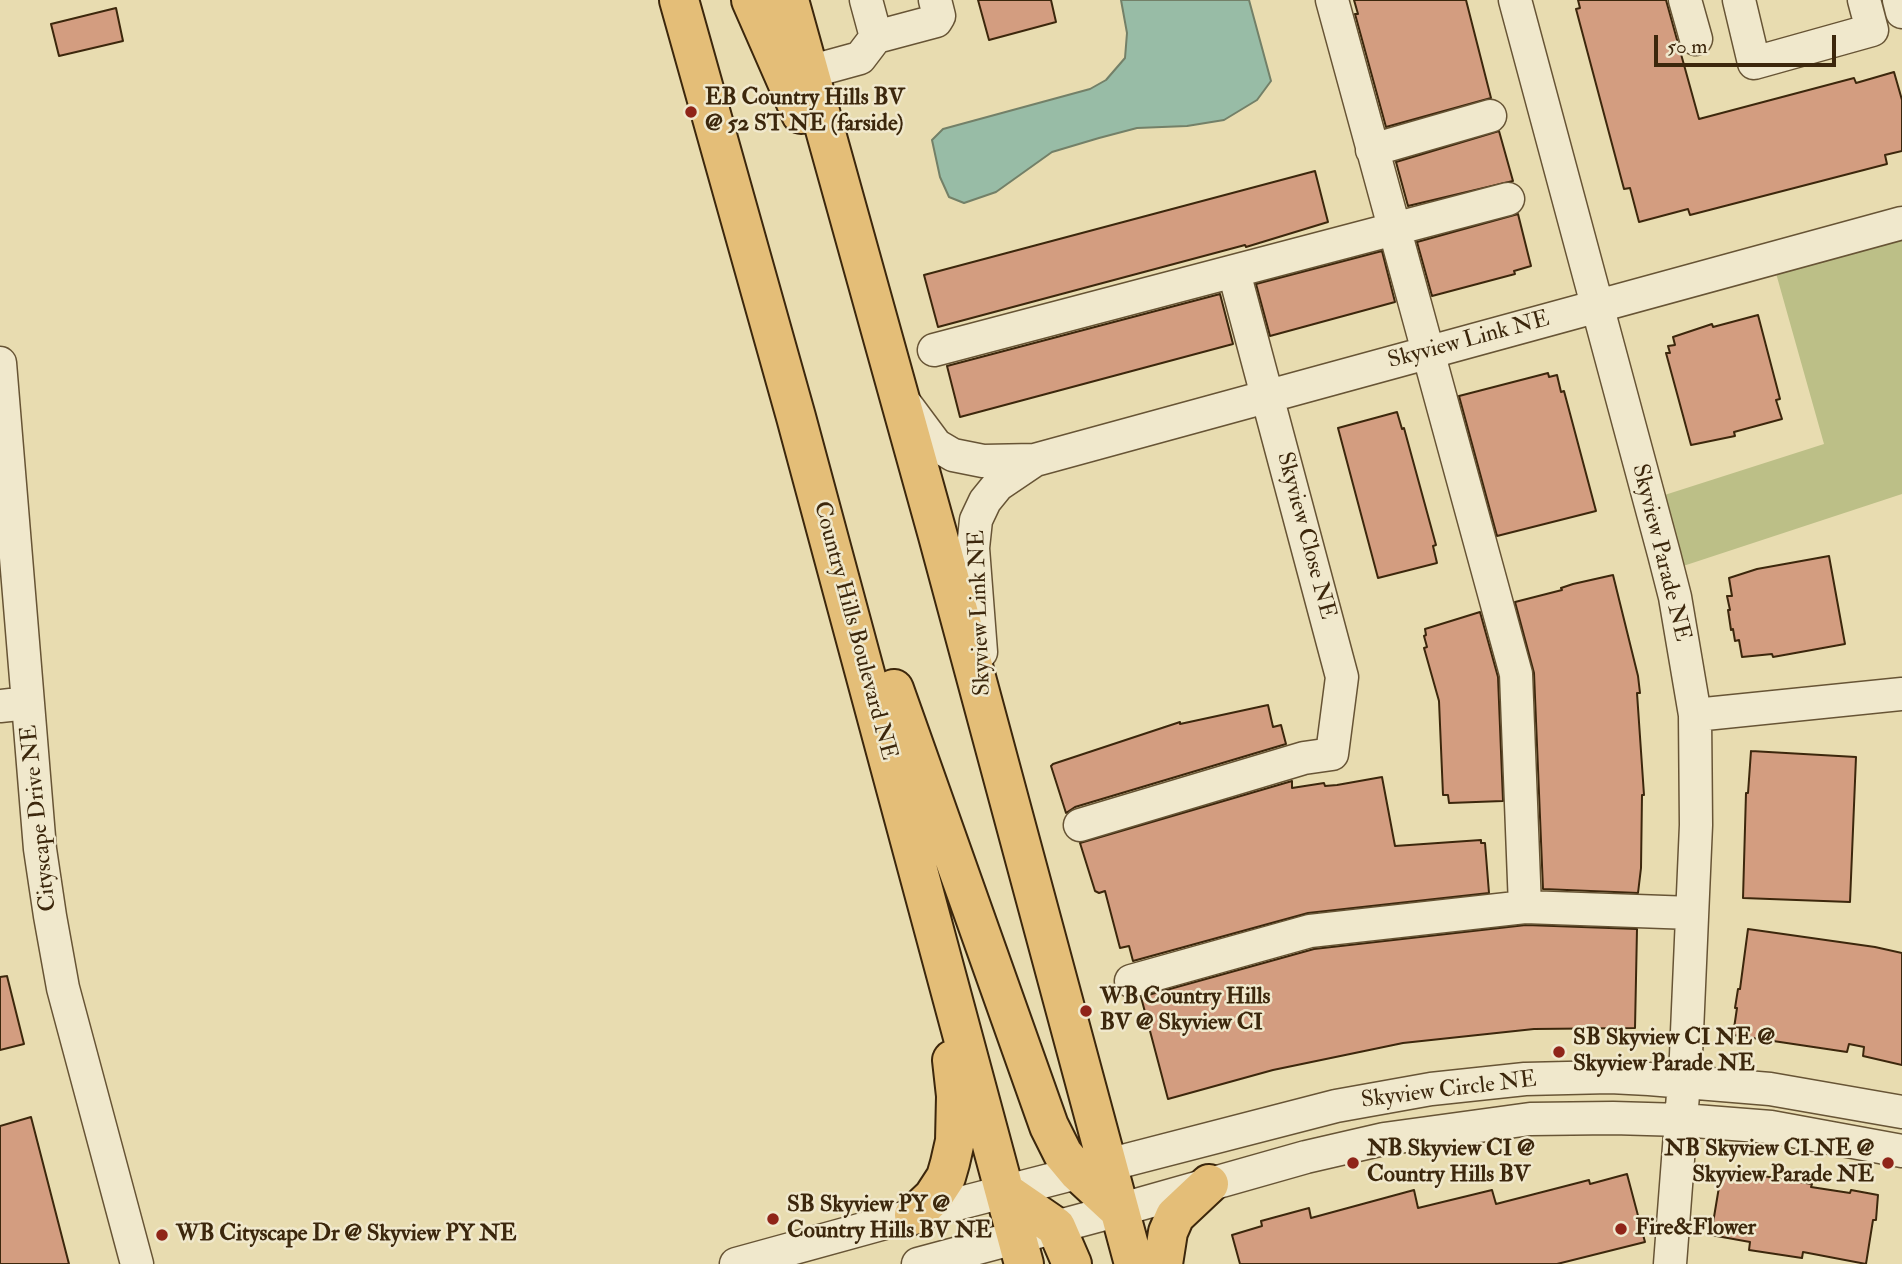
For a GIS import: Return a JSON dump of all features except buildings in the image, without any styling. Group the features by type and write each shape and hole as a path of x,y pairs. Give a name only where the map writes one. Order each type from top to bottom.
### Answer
{"main road":[{"name":"Country Hills Boulevard NE","path":"679,0 796,417 1021,1251"},
{"path":"751,0 858,244"},
{"path":"789,0 984,708 1092,1169 1119,1210 1133,1264"},
{"path":"796,417 1049,1126 1063,1154 1092,1169"},
{"path":"914,1214 933,1197 946,1177 955,1141 956,1096 942,957"},
{"path":"1163,1264 1167,1233 1175,1216 1209,1184"},
{"path":"1005,1192 1056,1227 1072,1264"}],"street":[{"path":"866,0 876,37"},
{"path":"810,72 860,58 876,37 936,21 939,16 935,0"},
{"path":"1332,0 1516,674 1525,907"},
{"name":"Skyview Parade NE","path":"1515,0 1675,597 1695,715 1696,825 1685,1081 1670,1264"},
{"path":"1685,0 1696,39"},
{"path":"1739,0 1754,63 1872,30 1864,0"},
{"path":"1899,0 1902,12"},
{"path":"1372,150 1490,116"},
{"path":"934,350 1508,199"},
{"name":"Skyview Link NE","path":"897,390 936,445 953,455 983,461 1035,460 1902,223"},
{"name":"Skyview Close NE","path":"1080,825 1304,758 1332,754 1342,677 1234,272"},
{"name":"Cityscape Drive NE","path":"0,363 14,705 63,988 137,1264"},
{"name":"Skyview Link NE","path":"984,708 973,548 976,520 985,501 998,485 1035,460"},
{"path":"1695,715 1902,694"},
{"path":"1131,981 1310,931 1525,907 1692,913"},
{"name":"Skyview Circle NE","path":"736,1264 914,1214 1336,1106 1431,1089 1525,1079 1610,1077 1770,1089 1902,1112"},
{"name":"Skyview Circle NE","path":"918,1264 1021,1251 1056,1227 1306,1157 1384,1139 1530,1119 1682,1120 1771,1127 1902,1151"}],"shaded area":[{"path":"1121,0 1249,0 1271,81 1257,100 1224,120 1187,126 1137,128 1099,138 1052,152 996,192 964,203 949,197 940,177 932,140 943,129 1090,89 1106,80 1125,58 1127,33"},
{"path":"1902,223 1902,494 1668,571 1649,500 1824,444 1772,259"}],"place":[{"name":"EB Country Hills BV @ 52 ST NE (farside)","path":"691,112"},
{"name":"WB Country Hills BV @ Skyview CI","path":"1086,1011"},
{"name":"SB Skyview CI NE @ Skyview Parade NE","path":"1559,1052"},
{"name":"NB Skyview CI @ Country Hills BV","path":"1353,1163"},
{"name":"NB Skyview CI NE @ Skyview Parade NE","path":"1888,1163"},
{"name":"SB Skyview PY @ Country Hills BV NE","path":"773,1219"},
{"name":"Fire&Flower","path":"1621,1229"},
{"name":"WB Cityscape Dr @ Skyview PY NE","path":"162,1235"}]}
